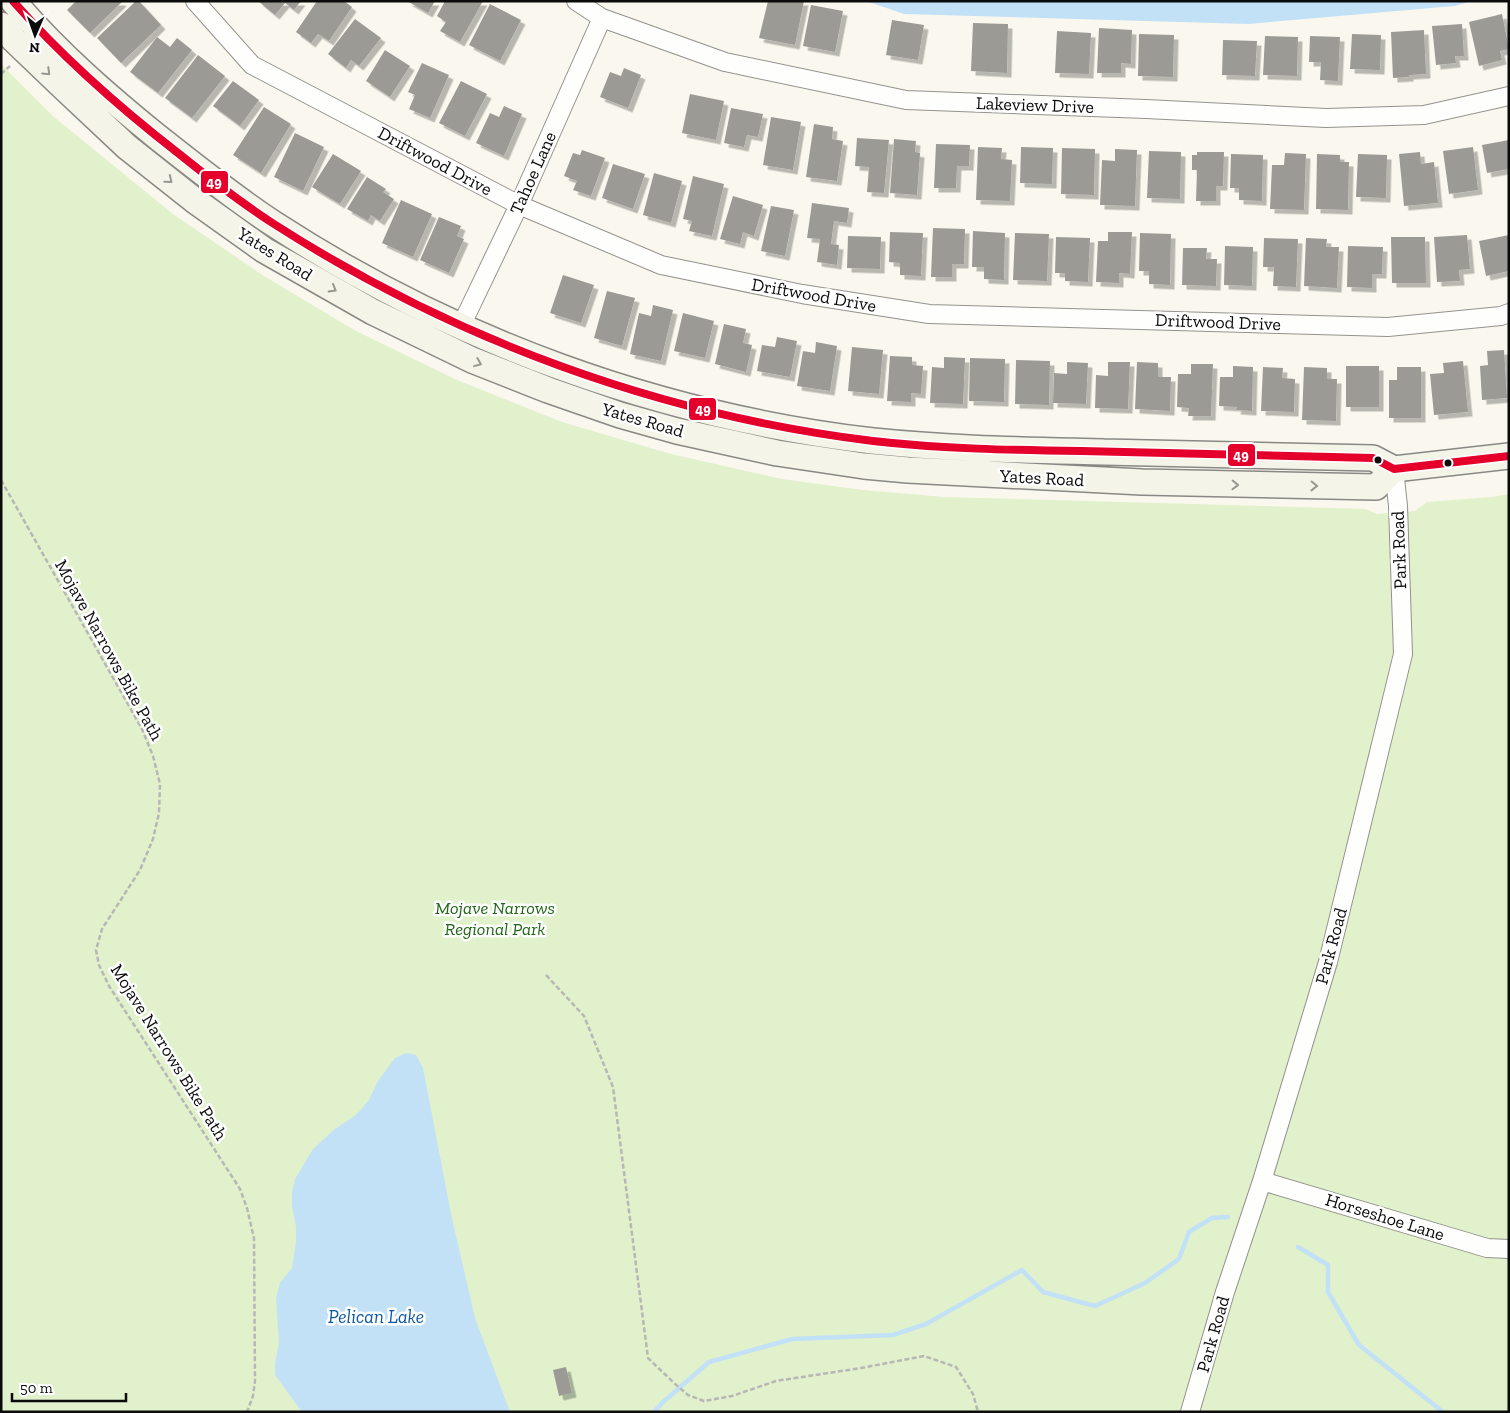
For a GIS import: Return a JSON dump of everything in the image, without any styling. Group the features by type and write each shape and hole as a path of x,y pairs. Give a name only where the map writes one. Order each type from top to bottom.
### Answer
{"main road":[{"name":"Yates Road","path":"1,25 60,85 127,147 194,200 264,250 373,312 472,360 548,390 620,415 677,431 777,453 864,466 946,473 1142,482 1376,487 1394,469 1373,458 975,448 883,442 743,420 629,390 555,365 461,326 363,278 273,224 236,198 138,120 69,59 13,1"},
{"path":"1394,469 1509,456"}],"street":[{"name":"Driftwood Drive","path":"195,1 252,64 519,205 661,265 802,294 929,314 1388,327 1501,316 1509,313"},
{"name":"Lakeview Drive","path":"576,1 602,18 725,62 906,100 1326,118 1424,115 1509,96"},
{"name":"Tahoe Lane","path":"461,326 519,205 602,18"},
{"name":"Park Road","path":"1190,1412 1224,1292 1262,1181 1328,962 1403,654 1398,506 1394,469"},
{"name":"Horseshoe Lane","path":"1262,1181 1487,1248 1509,1249"}],"path":[{"path":"1,74 10,66"},
{"name":"Mojave Narrows Bike Path","path":"1,480 142,729 153,756 160,784 159,813 154,839 140,870 102,929 96,950 109,986 240,1189 247,1208 254,1238 254,1381 253,1396 247,1412"},
{"path":"546,975 584,1016 613,1087 648,1358 688,1395 704,1401 732,1396 776,1381 924,1356 956,1367 973,1394 978,1412"}],"green space":[{"name":"Mojave Narrows Regional Park","path":"1,64 54,117 173,214 264,276 356,331 457,380 562,422 671,454 782,479 863,490 944,497 1366,509 1377,514 1415,511 1427,502 1509,494 1509,1412 1,1412"}],"water":[{"path":"866,1 1471,1 1455,6 1248,24 904,14"},
{"name":"Pelican Lake","path":"406,1053 416,1055 423,1068 451,1214 475,1318 510,1412 302,1412 275,1375 279,1343 276,1298 280,1283 292,1268 296,1242 296,1227 292,1206 292,1192 295,1179 313,1149 335,1129 356,1115 369,1100 378,1081 395,1058"}],"building":[{"path":"76,1 122,2 90,33 67,10"},
{"path":"136,1 139,1 161,25 121,63 97,38"},
{"path":"258,1 301,1 294,10 285,3 275,15"},
{"path":"317,1 344,1 352,7 329,41 318,34 311,43 296,32"},
{"path":"407,1 435,1 428,13"},
{"path":"445,1 483,1 460,42 440,31 446,22 437,16"},
{"path":"768,1 804,1 795,45 759,38"},
{"path":"490,4 521,20 500,61 469,45"},
{"path":"811,5 843,11 835,52 803,46"},
{"path":"1502,14 1509,49 1500,51 1502,60 1479,66 1469,22"},
{"path":"355,19 381,38 359,66 351,60 346,68 328,54"},
{"path":"892,20 924,25 918,60 886,55"},
{"path":"973,23 1008,24 1007,73 971,71"},
{"path":"1462,24 1464,56 1455,56 1456,63 1436,65 1432,26"},
{"path":"1099,28 1132,30 1131,64 1121,63 1121,73 1097,73"},
{"path":"1424,30 1426,74 1393,78 1391,32"},
{"path":"1057,31 1091,33 1089,74 1055,73"},
{"path":"1139,34 1174,35 1173,77 1138,76"},
{"path":"1352,34 1381,35 1380,70 1350,69"},
{"path":"1265,36 1298,37 1297,76 1263,75"},
{"path":"1310,36 1340,37 1338,81 1320,80 1321,62 1309,62"},
{"path":"157,37 170,47 177,38 192,50 158,93 130,72"},
{"path":"1223,40 1257,41 1255,76 1222,75"},
{"path":"385,50 410,66 390,97 366,81"},
{"path":"198,55 225,76 192,118 165,98"},
{"path":"422,63 449,75 430,118 409,109 415,95 408,92"},
{"path":"624,68 641,75 628,108 600,97 610,72 621,76"},
{"path":"233,81 259,100 240,126 213,106"},
{"path":"461,81 487,94 465,136 439,123"},
{"path":"690,94 724,101 716,140 682,133"},
{"path":"504,106 522,114 504,156 476,143 490,113 499,117"},
{"path":"264,107 291,124 261,173 233,155"},
{"path":"731,108 763,114 758,137 747,135 744,147 724,143"},
{"path":"771,117 801,122 793,170 763,165"},
{"path":"814,124 833,127 832,139 843,141 837,181 806,177"},
{"path":"295,133 324,147 303,191 274,177"},
{"path":"857,138 889,140 884,193 867,192 869,167 855,166"},
{"path":"894,139 916,141 915,152 920,153 917,195 890,193"},
{"path":"1509,140 1509,169 1487,173 1482,145"},
{"path":"936,144 970,145 969,166 957,166 956,188 934,188"},
{"path":"978,147 1002,148 1001,159 1012,160 1010,201 976,200"},
{"path":"1021,147 1053,148 1052,184 1020,183"},
{"path":"1473,147 1478,190 1449,194 1443,151"},
{"path":"1062,148 1095,149 1094,195 1061,194"},
{"path":"1115,149 1137,150 1135,206 1100,205 1102,160 1115,161"},
{"path":"582,150 605,158 591,196 573,190 577,181 564,176 573,153 580,155"},
{"path":"1149,151 1181,152 1180,199 1147,198"},
{"path":"1197,152 1224,152 1223,186 1216,186 1216,201 1196,201 1197,170 1192,170 1192,155 1197,155"},
{"path":"1420,152 1421,164 1434,162 1438,203 1404,206 1399,154"},
{"path":"1285,153 1306,154 1304,210 1270,209 1272,165 1284,165"},
{"path":"333,154 361,171 340,204 312,187"},
{"path":"1231,154 1263,155 1262,201 1239,200 1239,188 1230,188"},
{"path":"1317,154 1340,155 1340,162 1349,162 1348,210 1316,209"},
{"path":"1358,154 1387,155 1386,198 1356,197"},
{"path":"613,164 645,174 633,209 602,198"},
{"path":"654,173 682,181 671,223 643,215"},
{"path":"693,176 724,184 712,236 689,231 692,221 683,219"},
{"path":"367,177 386,189 383,192 394,199 380,221 371,215 368,221 347,209"},
{"path":"733,196 763,205 754,236 743,232 740,244 720,239"},
{"path":"401,200 432,214 413,257 382,243"},
{"path":"812,203 849,208 847,223 834,221 831,244 839,245 837,265 817,262 820,239 807,238"},
{"path":"771,206 794,210 785,256 761,251"},
{"path":"439,217 461,226 457,236 464,239 449,273 420,260"},
{"path":"933,228 965,229 964,264 952,264 952,277 931,277"},
{"path":"973,231 1005,233 1004,280 984,279 984,267 972,267"},
{"path":"890,232 923,233 921,276 900,275 900,263 889,262"},
{"path":"1108,232 1132,232 1130,274 1119,273 1119,283 1096,282 1098,241 1108,241"},
{"path":"1015,233 1049,234 1047,281 1013,280"},
{"path":"1140,233 1171,234 1170,285 1149,284 1149,271 1139,271"},
{"path":"1467,235 1470,269 1459,270 1460,281 1437,282 1434,237"},
{"path":"1509,235 1509,271 1486,276 1479,241"},
{"path":"848,236 881,237 880,269 847,268"},
{"path":"1056,237 1090,238 1088,282 1065,281 1065,273 1055,273"},
{"path":"1391,237 1425,237 1426,283 1392,283"},
{"path":"1264,238 1298,239 1296,287 1273,286 1274,267 1263,267"},
{"path":"1306,238 1327,239 1326,247 1339,247 1337,288 1304,286"},
{"path":"1225,246 1253,247 1252,286 1224,285"},
{"path":"1348,246 1383,247 1382,274 1372,274 1372,288 1347,287"},
{"path":"1183,248 1207,248 1206,259 1217,259 1216,286 1182,285"},
{"path":"563,275 594,285 581,323 550,313"},
{"path":"607,291 635,298 622,346 594,338"},
{"path":"653,305 673,310 661,361 630,354 639,313 651,316"},
{"path":"683,313 714,321 705,358 674,351"},
{"path":"724,324 746,329 743,343 752,345 746,372 715,364"},
{"path":"777,337 797,341 790,377 757,371 762,345 775,347"},
{"path":"816,342 837,346 830,391 797,386 803,351 815,353"},
{"path":"852,347 883,350 879,394 848,391"},
{"path":"1504,350 1507,398 1482,400 1480,366 1488,365 1487,351"},
{"path":"890,356 912,357 912,365 923,366 921,394 911,393 911,402 887,401"},
{"path":"944,357 965,358 963,404 930,403 932,367 944,368"},
{"path":"970,358 1005,359 1004,402 969,401"},
{"path":"1016,360 1050,361 1049,405 1015,404"},
{"path":"1463,361 1468,412 1434,415 1430,374 1444,373 1443,363"},
{"path":"1067,362 1088,363 1086,404 1053,403 1054,373 1067,374"},
{"path":"1108,362 1130,362 1128,409 1095,408 1096,375 1108,376"},
{"path":"1137,362 1158,363 1158,377 1171,377 1170,411 1135,409"},
{"path":"1191,364 1213,364 1211,416 1188,416 1189,408 1177,407 1178,374 1191,374"},
{"path":"1233,366 1253,367 1252,411 1236,410 1237,407 1219,406 1220,377 1233,377"},
{"path":"1346,366 1379,366 1379,407 1346,407"},
{"path":"1263,367 1283,368 1282,378 1295,379 1294,412 1261,411"},
{"path":"1304,367 1327,368 1327,379 1337,379 1336,421 1302,420"},
{"path":"1397,367 1421,367 1421,418 1389,418 1389,380 1397,380"},
{"path":"566,1367 572,1393 559,1396 553,1370"}],"waterway":[{"path":"654,1412 709,1362 792,1339 893,1335 926,1324 1022,1270 1043,1292 1095,1306 1145,1283 1179,1259 1189,1232 1212,1218 1228,1217"},
{"path":"1298,1247 1328,1265 1328,1292 1359,1345 1443,1412"}],"transit line":[{"name":"49","path":"13,1 72,62 113,100 213,181 274,224 343,266 414,303 487,337 561,366 637,392 793,429 873,441 925,446 1003,450 1373,458 1394,469 1509,456"}]}
